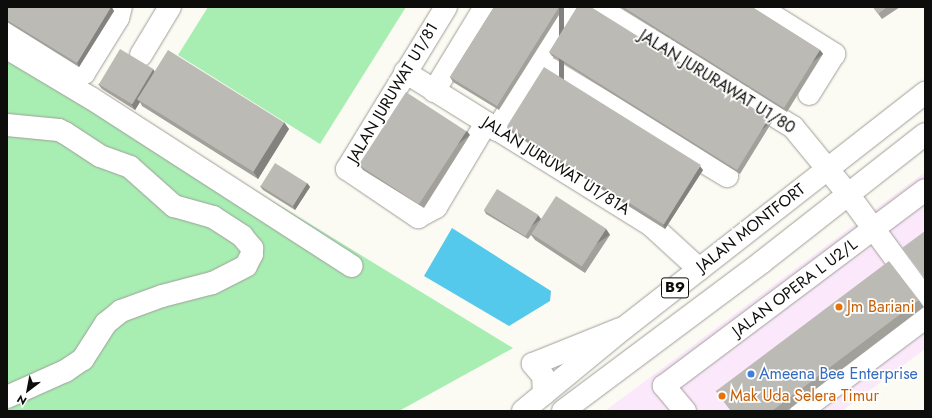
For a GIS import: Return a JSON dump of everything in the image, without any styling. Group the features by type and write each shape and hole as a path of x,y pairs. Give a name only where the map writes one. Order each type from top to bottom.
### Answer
{"street":[{"path":"7,26 84,73 118,18 121,7"},
{"path":"142,55 170,7"},
{"name":"JALAN JURUWAT U1/81","path":"446,7 347,169 418,217 436,207 491,126"},
{"path":"434,91 485,7"},
{"path":"491,126 538,62 571,7"},
{"name":"JALAN JURURAWAT U1/80","path":"597,7 793,127 828,167 925,299"},
{"path":"760,7 834,54 810,94"},
{"path":"7,48 352,266"},
{"path":"538,62 727,176"},
{"name":"JALAN JURUWAT U1/81A","path":"405,72 652,226 699,269"},
{"name":"JALAN MONTFORT","path":"523,411 624,328 828,167 925,93"},
{"path":"7,124 59,130 100,156 130,167 174,206 213,217 242,236 252,248 252,254 246,266 212,283 162,296 121,311 106,323 83,359 65,371 7,397"},
{"name":"JALAN MONTFORT","path":"563,411 925,134"},
{"name":"JALAN OPERA L U2/L","path":"685,411 664,386 925,190"},
{"path":"801,411 925,318"},
{"path":"544,394 543,376 533,364 624,328"}],"shaded area":[{"path":"925,172 925,349 842,411 605,411"}],"green space":[{"path":"208,7 406,7 320,144 178,55"},
{"path":"7,39 513,348 399,411 7,411"}],"water":[{"path":"452,228 551,291 550,301 509,326 424,276"}],"building":[{"path":"7,7 111,7 77,63 7,20"},
{"path":"494,7 559,7 497,106 450,77"},
{"path":"577,7 591,7 769,118 737,170 549,52"},
{"path":"623,7 752,7 820,50 784,108"},
{"path":"873,7 887,7 878,14"},
{"path":"120,49 153,69 132,104 99,84"},
{"path":"168,50 284,123 253,172 137,99"},
{"path":"544,67 701,165 664,224 507,126"},
{"path":"406,92 466,131 419,204 359,165"},
{"path":"275,163 307,183 293,206 261,186"},
{"path":"497,189 539,215 525,236 484,210"},
{"path":"556,196 606,229 582,266 531,234"},
{"path":"925,231 925,278 902,248"},
{"path":"889,261 919,300 772,411 731,411 716,391"}],"place":[{"name":"Jm Bariani","path":"839,307"},
{"name":"Ameena Bee Enterprise","path":"751,374"},
{"name":"Mak Uda Selera Timur","path":"722,396"}]}
